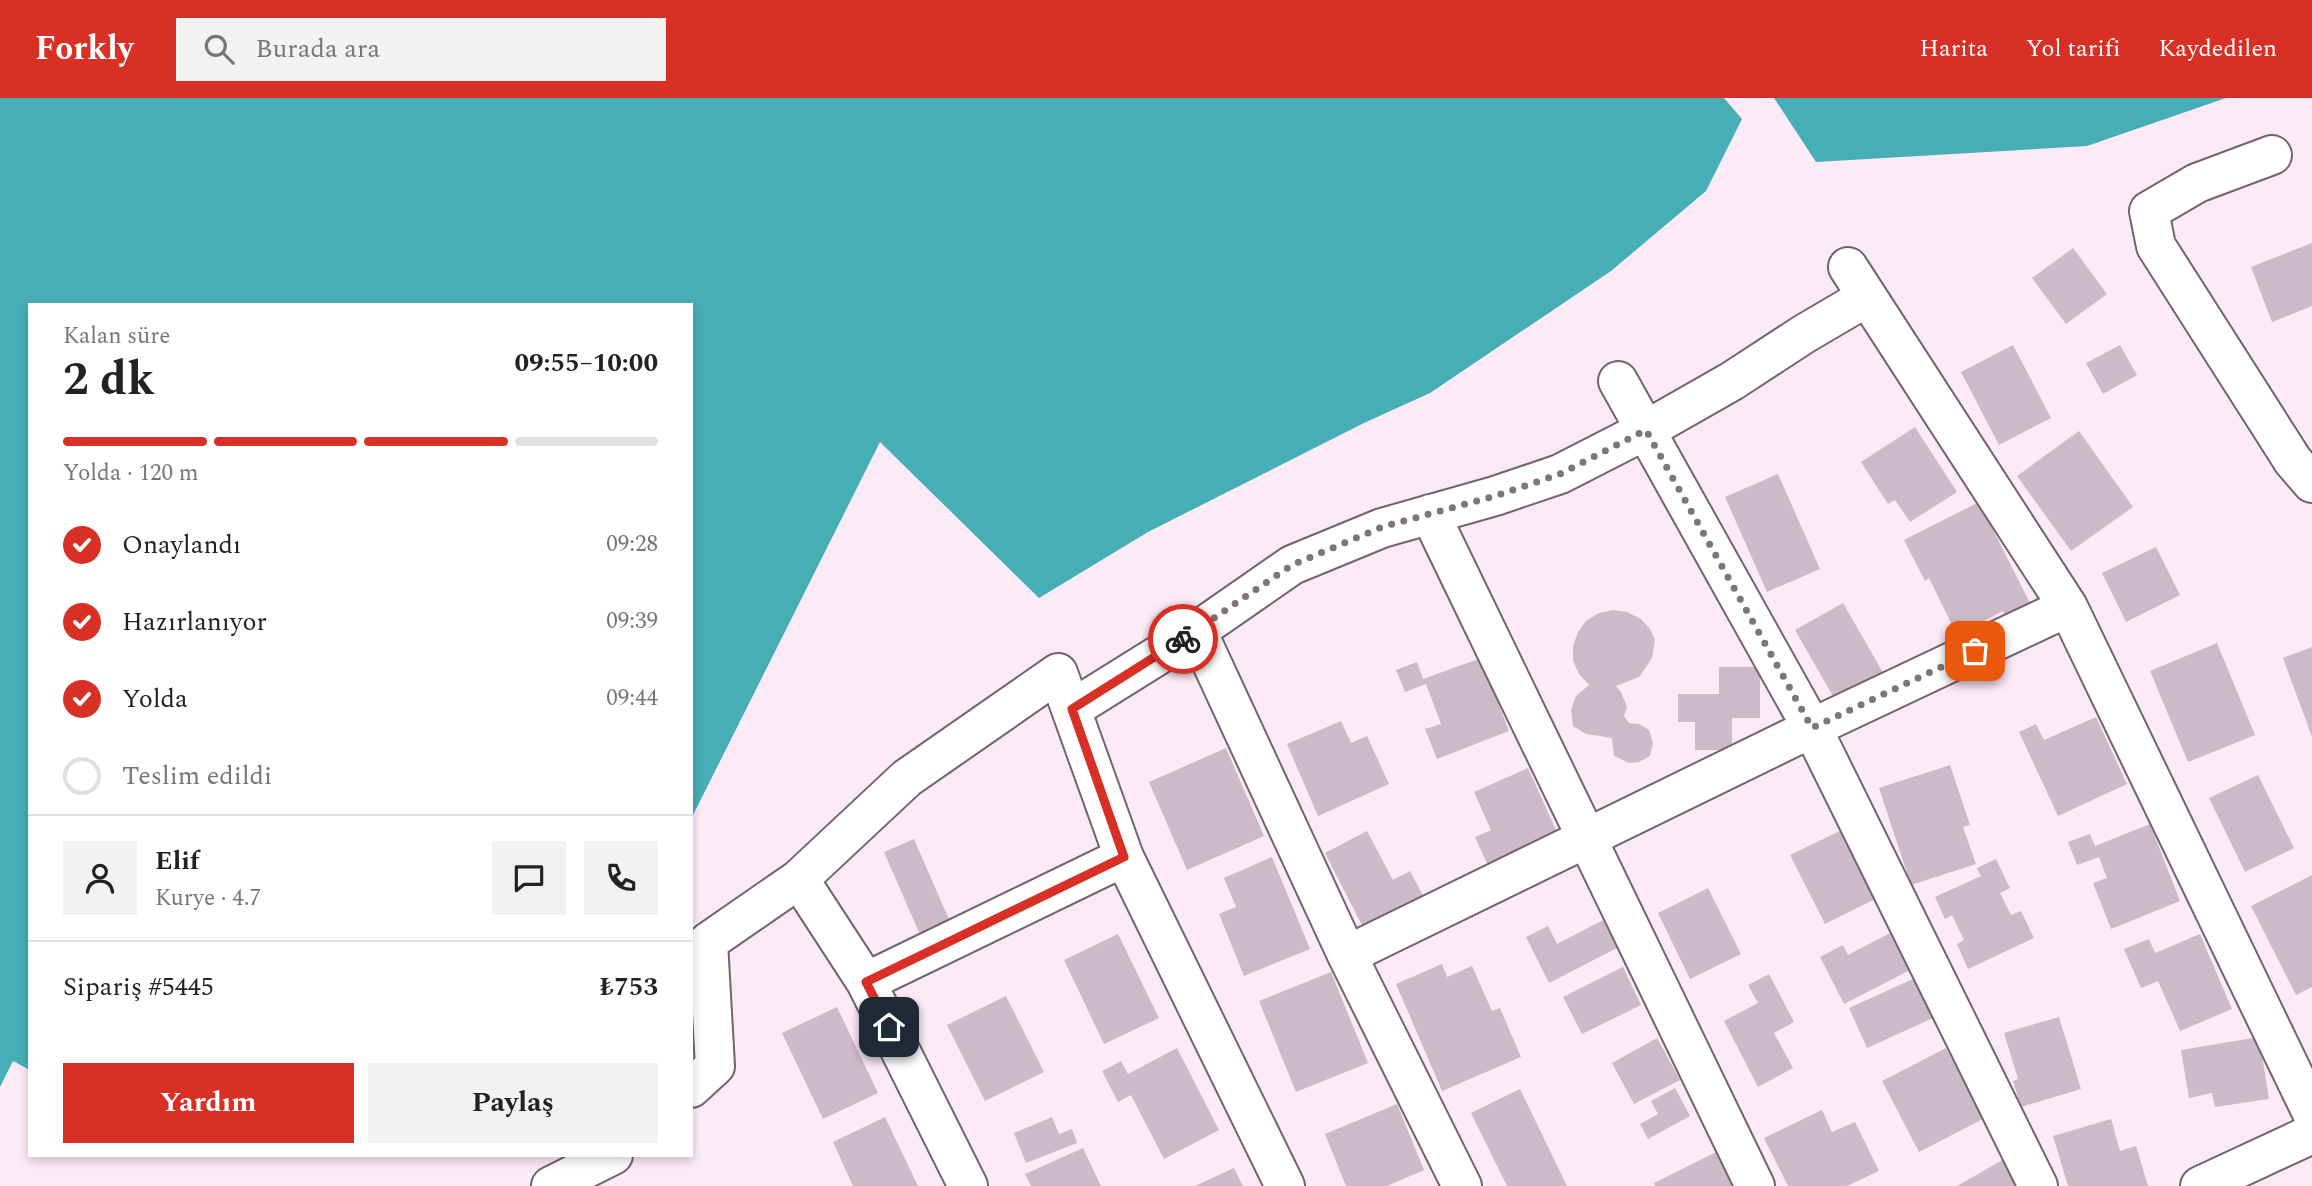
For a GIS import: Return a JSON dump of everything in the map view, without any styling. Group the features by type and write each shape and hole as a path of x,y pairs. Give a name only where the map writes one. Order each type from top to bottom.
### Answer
{"street":[{"path":"2272,155 2197,183 2149,211 2156,246 2293,461 2312,483"},
{"path":"1072,709 1197,631 1292,565 1382,527 1495,496 1560,474 1646,430 1732,381 1804,334 1858,282 2068,607 2312,1113"},
{"path":"1618,380 1812,728 2038,1186"},
{"path":"1430,514 1755,1186"},
{"path":"1347,955 1812,728 2068,607"},
{"path":"1197,631 1347,955 1462,1186"},
{"path":"693,1086 715,1066 708,942 799,879 907,778 1058,673 1124,857 1285,1186"},
{"path":"866,982 1124,857"},
{"path":"799,879 866,982 968,1186"},
{"path":"2200,1186 2312,1135"},
{"path":"551,1186 609,1157"}],"water":[{"path":"0,98 1724,98 1742,119 1706,191 1611,271 1430,393 1364,423 1148,532 1039,598 880,442 693,815 693,303 28,303 28,1069 13,1061 0,1087"},
{"path":"1774,98 2226,98 2087,146 1816,162"}],"building":[{"path":"2312,243 2312,306 2272,322 2251,267"},
{"path":"2073,248 2107,294 2066,324 2032,278"},
{"path":"2013,345 2051,418 1999,445 1961,372"},
{"path":"2120,345 2137,375 2103,394 2086,363"},
{"path":"1915,427 1957,492 1910,522 1895,500 1888,504 1861,462"},
{"path":"2079,431 2133,507 2071,551 2017,476"},
{"path":"1778,474 1820,569 1767,592 1725,497"},
{"path":"1979,502 2034,611 2009,623 2003,611 1957,635 1929,578 1925,581 1904,540"},
{"path":"2156,547 2180,595 2126,622 2102,573"},
{"path":"1843,603 1885,676 1837,703 1795,630"},
{"path":"1613,610 1627,612 1641,619 1655,640 1652,658 1639,677 1616,686 1627,707 1624,716 1629,723 1639,724 1649,730 1653,743 1650,756 1639,762 1629,763 1614,756 1612,738 1586,734 1573,726 1571,710 1576,696 1589,685 1579,674 1573,661 1573,646 1586,621 1599,613"},
{"path":"2217,643 2255,735 2188,762 2150,671"},
{"path":"2312,647 2312,737 2283,658"},
{"path":"1481,658 1509,731 1437,759 1425,729 1441,724 1426,684 1405,692 1396,670 1417,662 1423,679"},
{"path":"1719,667 1760,667 1760,718 1732,718 1732,750 1695,750 1695,722 1678,722 1678,694 1719,694"},
{"path":"2096,717 2127,784 2058,816 2019,732 2036,724 2044,740"},
{"path":"1341,721 1351,743 1367,736 1389,784 1318,816 1287,744"},
{"path":"1226,748 1264,836 1187,870 1149,782"},
{"path":"1950,765 1970,825 1963,827 1976,864 1911,885 1879,788"},
{"path":"1528,768 1560,839 1490,870 1475,837 1491,830 1474,792"},
{"path":"2258,775 2294,848 2245,872 2209,798"},
{"path":"2150,824 2180,901 2111,929 2093,883 2107,878 2099,857 2077,865 2068,842 2090,834 2095,846"},
{"path":"1842,830 1877,898 1825,924 1790,855"},
{"path":"1367,831 1393,880 1410,871 1429,907 1368,937 1325,853"},
{"path":"914,839 951,924 921,937 884,852"},
{"path":"1272,857 1310,949 1244,976 1219,914 1236,907 1224,878"},
{"path":"1996,859 2010,888 2000,893 2011,915 2021,911 2034,938 1968,969 1957,944 1964,940 1952,915 1945,919 1935,897 1981,876 1977,868"},
{"path":"2312,875 2312,987 2296,995 2251,906"},
{"path":"1708,888 1741,954 1690,979 1658,913"},
{"path":"1603,920 1617,948 1549,983 1526,937 1548,926 1557,944"},
{"path":"1894,931 1914,968 1844,1004 1820,957 1843,945 1848,955"},
{"path":"1118,934 1159,1018 1104,1044 1064,960"},
{"path":"2200,934 2232,1009 2180,1031 2158,981 2141,988 2124,949 2149,939 2155,953"},
{"path":"1442,964 1447,977 1472,966 1492,1011 1500,1008 1521,1057 1442,1091 1396,984"},
{"path":"1623,967 1641,1005 1582,1034 1563,997"},
{"path":"1331,972 1368,1063 1296,1092 1259,1001"},
{"path":"1769,974 1794,1022 1774,1033 1793,1068 1758,1087 1724,1021 1758,1003 1748,985"},
{"path":"1915,978 1933,1018 1867,1048 1849,1008"},
{"path":"1006,996 1044,1072 985,1101 947,1025"},
{"path":"837,1007 878,1093 823,1119 782,1033"},
{"path":"2059,1017 2081,1089 2021,1107 2013,1081 2018,1079 2004,1033"},
{"path":"2259,1037 2269,1099 2215,1107 2212,1093 2189,1098 2181,1050"},
{"path":"1657,1038 1680,1080 1634,1104 1612,1063"},
{"path":"1177,1048 1219,1130 1164,1159 1131,1095 1118,1102 1102,1071 1121,1061 1128,1074"},
{"path":"1946,1048 1983,1119 1919,1152 1882,1081"},
{"path":"1675,1088 1690,1116 1648,1139 1640,1124 1658,1114 1651,1101"},
{"path":"1520,1089 1567,1186 1507,1186 1471,1113"},
{"path":"1397,1104 1424,1170 1387,1186 1346,1186 1325,1134"},
{"path":"1822,1110 1832,1132 1855,1122 1879,1171 1847,1186 1788,1186 1764,1138"},
{"path":"885,1117 918,1186 853,1186 833,1142"},
{"path":"1052,1117 1059,1134 1072,1129 1077,1143 1026,1163 1014,1133"},
{"path":"2111,1119 2120,1151 2136,1146 2148,1186 2068,1186 2053,1136"},
{"path":"1083,1148 1101,1186 1031,1186 1025,1174"},
{"path":"1716,1152 1733,1186 1655,1186 1654,1183"},
{"path":"2004,1159 2019,1186 1957,1186"},
{"path":"1234,1168 1243,1186 1195,1186"}],"way so far":[{"path":"1183,639 1292,565 1382,527 1495,496 1560,474 1646,430 1812,728 1975,651"}],"route":[{"path":"889,1027 866,982 1124,857 1072,709 1183,639"}]}
